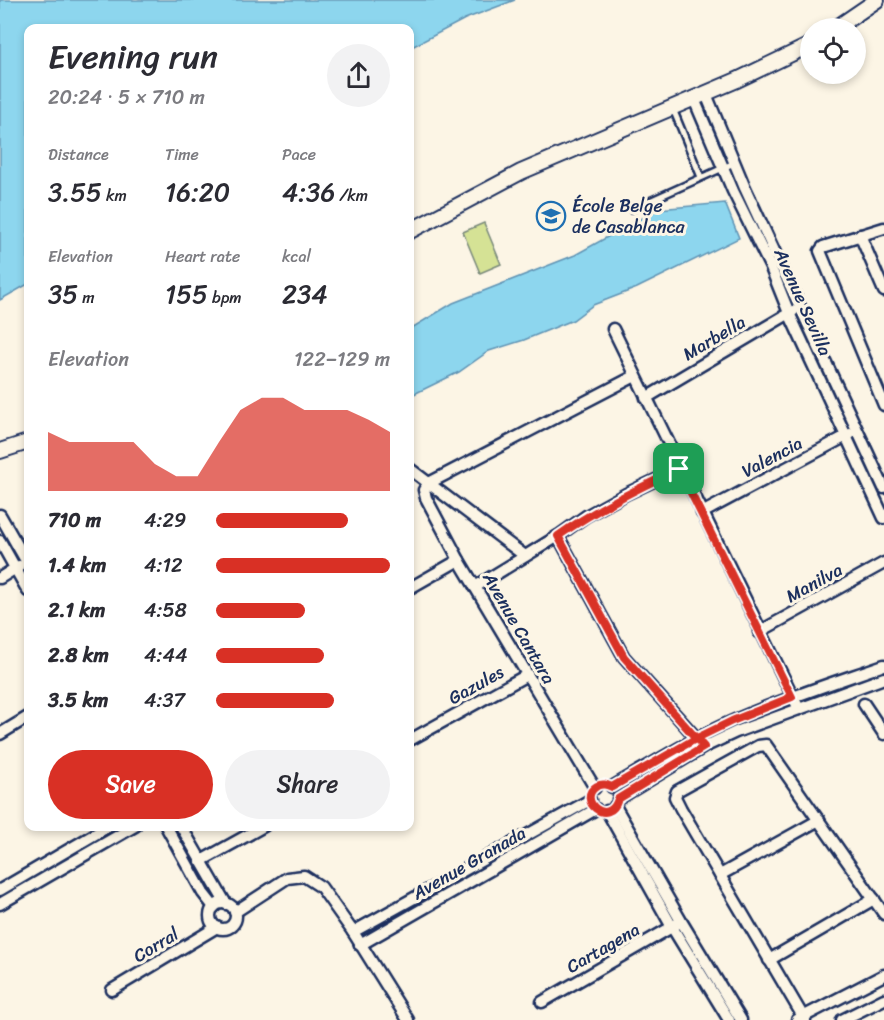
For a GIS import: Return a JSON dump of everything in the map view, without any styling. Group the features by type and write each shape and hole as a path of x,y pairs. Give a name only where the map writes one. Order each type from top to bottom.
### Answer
{"street":[{"path":"851,18 877,0"},
{"path":"414,229 521,172 673,108 800,50"},
{"name":"Avenue Sevilla","path":"700,96 734,162 884,488"},
{"name":"Avenue Sevilla","path":"700,96 719,169 771,268 789,313 884,518"},
{"path":"884,228 823,247 820,253 884,405"},
{"path":"860,235 884,291"},
{"name":"Marbella","path":"646,398 800,308"},
{"path":"613,329 679,469 799,710"},
{"path":"429,483 635,376"},
{"name":"Valencia","path":"702,513 858,430"},
{"path":"0,451 24,443"},
{"path":"475,587 586,516 679,469"},
{"path":"414,472 525,556"},
{"name":"Avenue Cantara","path":"429,483 424,490 426,498 459,560 595,788"},
{"path":"0,515 24,555"},
{"path":"558,536 624,657 700,742"},
{"path":"0,541 24,584"},
{"path":"414,586 459,560"},
{"name":"Manilva","path":"759,632 884,563"},
{"path":"0,578 24,564"},
{"name":"Avenue Granada","path":"360,945 605,805 732,721 884,665"},
{"name":"Gazules","path":"414,738 527,675"},
{"name":"Avenue Granada","path":"612,787 700,742 736,732 884,678"},
{"path":"864,704 884,734"},
{"path":"0,734 24,719"},
{"path":"884,914 766,745 758,746 677,791 675,797 770,960 801,1019 884,975"},
{"path":"605,805 615,790 603,784 595,788 605,805 676,924 729,1020"},
{"name":"Avenue Granada","path":"353,932 605,805"},
{"path":"720,875 819,820"},
{"path":"0,890 100,831"},
{"path":"0,904 126,831"},
{"path":"169,831 203,893 214,907"},
{"path":"184,831 226,904 235,912 235,921 231,926 224,929 216,927 210,917 214,907 218,904 226,904"},
{"path":"201,861 255,831"},
{"path":"235,912 287,878 304,876 321,887 353,932 408,1020"},
{"path":"770,960 874,899"},
{"path":"676,924 741,1020"},
{"name":"Cartagena","path":"542,1002 676,924"},
{"name":"Corral","path":"112,990 216,927"},
{"path":"842,997 845,1019 884,999"}],"lane":[{"path":"673,108 701,177"},
{"path":"632,209 734,162"}],"green space":[{"path":"484,223 501,264 480,273 463,232"}],"water":[{"path":"0,0 515,0 465,19 414,46 414,24 24,24 24,286 0,300"},
{"path":"725,203 739,238 637,288 593,305 573,320 489,351 459,372 414,394 414,327 453,303 575,255 658,209"}],"place":[{"name":"École Belge de Casablanca","path":"551,216"}],"route":[{"path":"679,469 586,516 558,536 624,657 697,738 704,747 618,799 615,806 603,812 593,807 590,800 595,788 603,784 612,787 697,738 792,697 679,469"}]}
